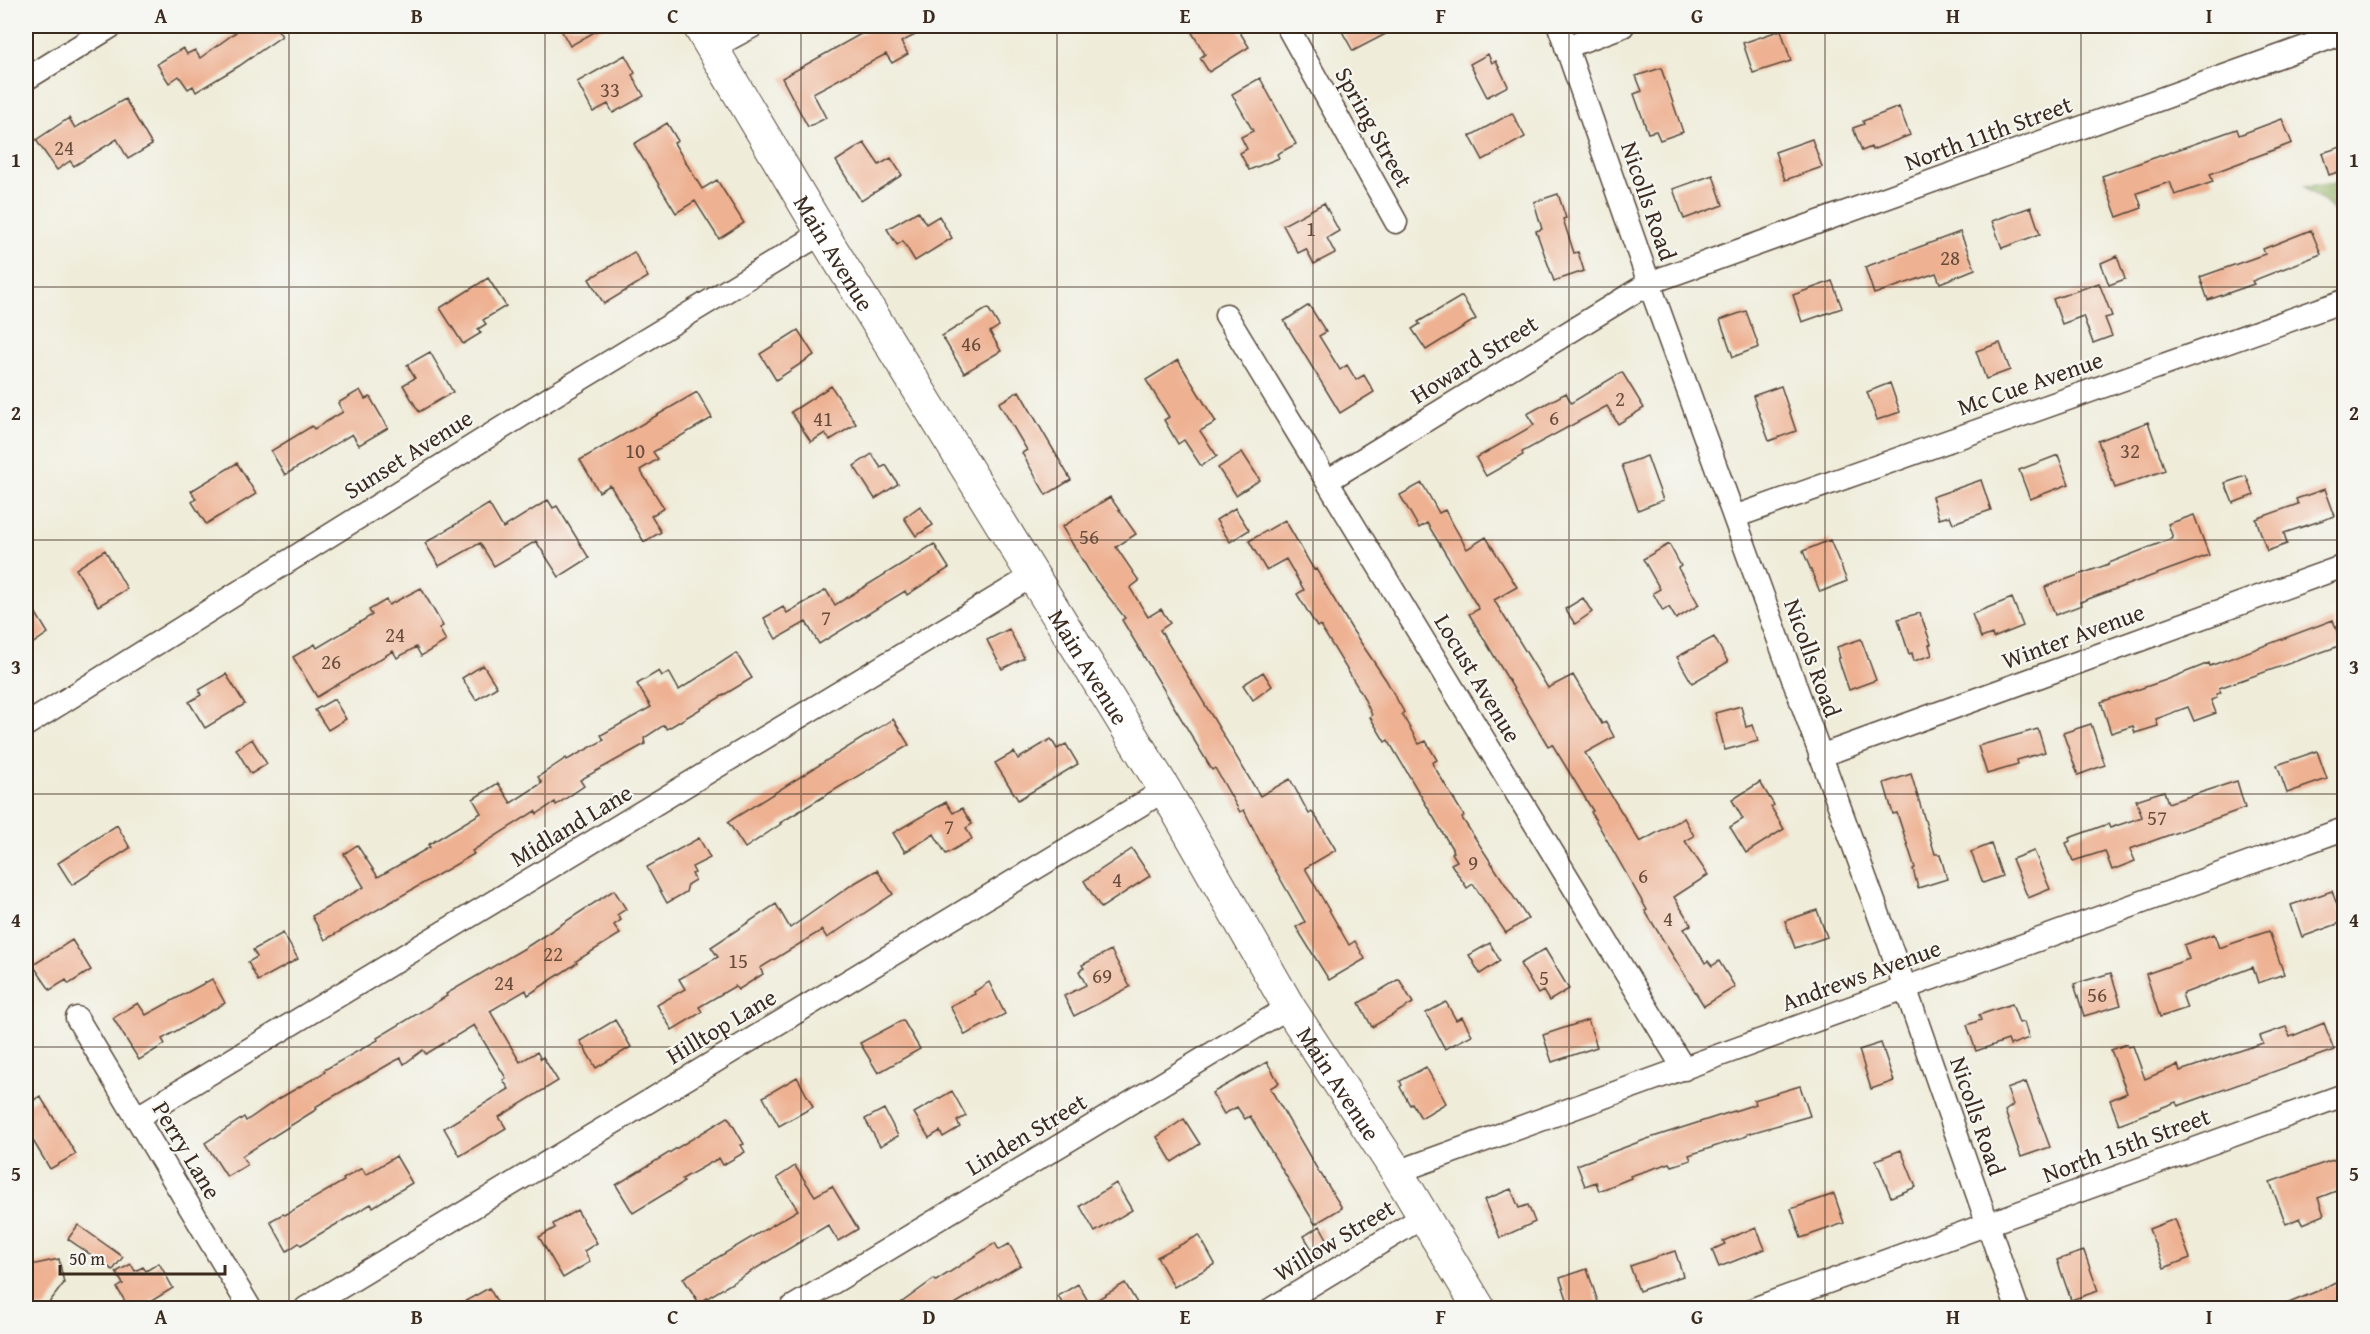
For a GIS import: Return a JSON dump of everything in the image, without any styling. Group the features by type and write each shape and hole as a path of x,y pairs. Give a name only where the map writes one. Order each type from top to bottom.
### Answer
{"street":[{"path":"26,79 112,26"},
{"path":"706,37 753,26"},
{"name":"Spring Street","path":"1287,26 1396,222"},
{"path":"1563,36 1623,26"},
{"name":"North 11th Street","path":"1649,283 2344,33"},
{"name":"Nicolls Road","path":"1563,36 1649,283 1905,987 2017,1308"},
{"name":"Main Avenue","path":"706,37 822,234 1165,790 1289,1006 1397,1172 1479,1308"},
{"name":"Sunset Avenue","path":"26,725 543,402 822,234"},
{"name":"Howard Street","path":"1327,481 1649,283"},
{"name":"Mc Cue Avenue","path":"1734,517 2344,301"},
{"name":"Locust Avenue","path":"1226,315 1684,1069"},
{"name":"Winter Avenue","path":"1820,756 2344,566"},
{"name":"Midland Lane","path":"136,1118 1032,576"},
{"name":"Hilltop Lane","path":"306,1308 1165,790"},
{"name":"Andrews Avenue","path":"1397,1172 2344,829"},
{"name":"Linden Street","path":"791,1308 1289,1006"},
{"name":"Perry Lane","path":"77,1018 250,1308"},
{"name":"North 15th Street","path":"1756,1308 2344,1095"},
{"name":"Willow Street","path":"1273,1308 1423,1217"}],"green space":[{"path":"2344,183 2344,273 2341,260 2342,232 2339,218 2332,208 2305,186"}],"building":[{"path":"232,26 275,26 282,36 196,92 193,86 188,89 179,76 169,83 157,64 183,48 187,54 195,50 200,58 236,32"},
{"path":"559,26 605,26 570,46"},
{"path":"875,26 933,26 901,42 908,54 892,63 886,54 813,93 826,118 808,127 782,78"},
{"path":"1188,26 1236,26 1249,47 1209,72 1200,58 1205,54"},
{"path":"1339,26 1401,26 1353,51"},
{"path":"1781,30 1791,61 1753,73 1743,43"},
{"path":"1488,54 1492,63 1496,61 1508,86 1487,97 1470,64"},
{"path":"625,55 635,73 632,75 644,96 613,113 608,104 593,112 577,82"},
{"path":"1661,68 1683,132 1660,140 1656,131 1648,133 1634,94 1642,91 1636,76"},
{"path":"1260,78 1296,144 1277,154 1279,158 1249,170 1240,153 1247,149 1241,137 1253,131 1232,94"},
{"path":"125,99 152,145 128,159 117,139 74,166 70,161 57,170 36,140 69,118 75,128"},
{"path":"1899,107 1910,135 1872,150 1871,147 1862,151 1853,128 1864,124 1863,121"},
{"path":"1512,113 1525,137 1483,160 1470,136"},
{"path":"2282,119 2292,143 2210,174 2213,182 2175,195 2170,182 2137,193 2142,208 2117,217 2102,176 2237,129 2239,135"},
{"path":"667,123 678,141 674,143 702,189 717,180 744,223 719,239 695,201 676,213 634,144"},
{"path":"1812,139 1822,167 1785,180 1775,152"},
{"path":"864,143 879,165 891,158 902,175 861,201 836,161"},
{"path":"2344,146 2344,170 2329,175 2322,153"},
{"path":"1713,175 1723,205 1684,219 1673,189"},
{"path":"1558,194 1574,253 1578,252 1584,271 1554,281 1536,231 1542,229 1534,202"},
{"path":"1324,203 1339,231 1327,238 1335,253 1314,264 1306,249 1298,253 1283,225"},
{"path":"2031,207 2040,234 2002,248 1992,221"},
{"path":"918,211 926,224 939,216 952,238 915,261 903,241 897,245 887,229"},
{"path":"2311,230 2321,254 2252,281 2254,284 2208,300 2200,277 2265,254 2263,249"},
{"path":"1960,232 1975,269 1940,283 1936,273 1874,294 1865,267"},
{"path":"634,252 648,277 604,304 589,279"},
{"path":"2117,256 2125,279 2109,285 2101,263"},
{"path":"488,278 506,306 483,320 486,324 478,329 481,333 463,344 440,308"},
{"path":"1832,281 1842,308 1802,322 1793,295"},
{"path":"2099,283 2112,316 2105,318 2112,336 2093,343 2083,316 2062,324 2053,299"},
{"path":"1462,296 1476,319 1426,350 1412,329 1420,324 1418,322"},
{"path":"1309,305 1326,332 1319,336 1340,370 1347,365 1356,380 1364,375 1374,392 1340,413 1284,321"},
{"path":"988,308 999,326 990,332 1001,351 964,373 942,336"},
{"path":"1746,311 1759,347 1733,357 1720,320"},
{"path":"798,330 814,355 776,380 760,354"},
{"path":"2000,343 2010,370 1986,379 1976,351"},
{"path":"430,352 453,392 419,412 403,385 415,378 407,365"},
{"path":"1178,360 1216,422 1200,431 1217,456 1201,466 1184,440 1178,444 1164,420 1169,417 1146,380"},
{"path":"1622,372 1644,408 1618,424 1607,406 1522,452 1523,455 1486,476 1476,458 1534,425 1527,414 1566,393 1571,403"},
{"path":"1890,383 1900,412 1877,420 1867,392"},
{"path":"831,386 856,424 830,440 825,433 811,442 791,412"},
{"path":"1781,386 1796,431 1769,441 1753,396"},
{"path":"360,390 365,399 370,397 388,428 359,445 352,434 285,475 271,451 312,426 314,429 343,412 338,403"},
{"path":"1019,391 1071,480 1046,495 1022,453 1027,450 999,403"},
{"path":"697,392 712,418 653,452 658,459 640,470 664,508 651,516 661,532 644,542 610,485 599,492 580,460"},
{"path":"2148,422 2165,470 2115,488 2098,441"},
{"path":"1242,452 1260,480 1236,495 1218,468"},
{"path":"872,454 881,468 886,465 898,484 875,499 854,466"},
{"path":"2058,455 2069,484 2030,499 2019,470"},
{"path":"1647,456 1663,500 1638,510 1622,465"},
{"path":"237,463 256,494 206,524 192,502 196,499 191,491"},
{"path":"2246,476 2254,495 2233,503 2225,483"},
{"path":"1981,480 1991,510 1953,523 1950,516 1939,519 1932,497"},
{"path":"1422,483 1439,513 1445,510 1467,549 1486,537 1517,587 1494,600 1548,688 1573,675 1602,724 1606,722 1614,737 1585,753 1640,842 1684,818 1694,836 1685,841 1708,875 1674,897 1691,925 1684,929 1705,963 1708,961 1712,966 1719,961 1735,987 1704,1006 1645,911 1647,910 1591,812 1593,811 1552,744 1548,746 1469,614 1479,609 1427,523 1419,528 1400,495"},
{"path":"2325,489 2335,516 2284,533 2287,544 2267,551 2256,519 2298,504 2296,499"},
{"path":"1110,497 1136,534 1116,547 1139,581 1130,588 1148,617 1161,609 1170,623 1160,630 1260,796 1290,779 1309,814 1312,812 1318,820 1336,850 1305,868 1349,945 1355,941 1365,959 1329,980 1296,927 1305,922 1244,810 1240,812 1215,768 1212,770 1122,620 1125,618 1091,574 1062,527"},
{"path":"548,500 553,508 557,506 589,558 559,577 536,541 494,566 480,543 439,566 425,543 489,504 503,528"},
{"path":"920,506 933,525 916,536 904,518"},
{"path":"1235,508 1249,530 1230,542 1216,520"},
{"path":"2194,515 2209,555 2080,602 2082,605 2055,615 2045,587 2173,538 2168,524"},
{"path":"1285,520 1314,570 1316,569 1386,680 1419,744 1426,741 1437,760 1432,763 1464,816 1462,818 1528,919 1506,933 1473,884 1467,888 1451,864 1457,861 1452,853 1454,852 1388,740 1385,742 1370,717 1372,715 1362,694 1320,625 1317,627 1297,594 1304,590 1286,559 1266,570 1249,541"},
{"path":"1830,540 1847,581 1820,592 1803,551"},
{"path":"934,544 949,568 907,595 905,591 819,644 806,622 776,639 764,618 783,607 787,613 826,590 835,605"},
{"path":"1669,544 1681,566 1678,568 1699,605 1676,619 1669,607 1663,611 1653,593 1660,589 1643,559"},
{"path":"105,550 127,589 98,606 76,569"},
{"path":"421,588 443,626 439,628 446,641 421,656 416,647 397,658 393,651 317,697 293,657 315,644 317,648 372,615 369,610 386,600 389,605"},
{"path":"26,597 48,633 26,648"},
{"path":"1583,598 1592,612 1575,624 1565,609"},
{"path":"2012,598 2023,626 1993,638 1992,634 1981,638 1972,614"},
{"path":"1920,613 1931,644 1929,645 1932,655 1914,661 1912,653 1909,654 1898,619"},
{"path":"2333,620 2342,645 2219,688 2221,693 2216,694 2217,698 2211,700 2216,713 2194,721 2188,707 2156,719 2158,726 2135,733 2133,726 2111,733 2101,702 2209,663 2210,666"},
{"path":"1009,629 1024,658 1002,669 987,640"},
{"path":"1714,637 1728,662 1692,683 1677,657"},
{"path":"1861,639 1876,680 1849,690 1838,658 1840,658 1837,647"},
{"path":"736,653 752,678 667,729 664,725 644,738 645,744 580,780 584,786 556,805 555,802 537,814 535,811 472,851 474,854 325,940 312,916 364,887 344,854 357,845 378,877 430,847 428,845 481,813 473,799 498,783 511,803 542,783 538,777 566,758 567,760 604,740 601,735 651,707 637,684 659,671 662,676 669,672 679,690"},
{"path":"483,665 497,687 476,700 462,678"},
{"path":"1263,672 1272,686 1253,700 1243,685"},
{"path":"226,674 245,704 205,728 189,702 201,695 199,690"},
{"path":"334,699 346,719 328,730 315,710"},
{"path":"1741,706 1746,727 1753,725 1758,741 1725,750 1715,713"},
{"path":"893,719 909,745 780,823 745,848 728,822"},
{"path":"2091,724 2105,765 2078,775 2063,733"},
{"path":"2038,729 2045,752 2017,760 2018,765 1987,774 1978,746"},
{"path":"252,739 267,764 251,774 236,749"},
{"path":"1051,739 1057,749 1066,744 1078,764 1018,800 995,763 1014,752 1018,759"},
{"path":"2317,751 2327,779 2287,793 2277,765"},
{"path":"1911,774 1935,854 1940,854 1947,879 1918,888 1913,869 1915,868 1897,813 1893,814 1884,783"},
{"path":"2237,781 2245,808 2130,849 2135,861 2112,870 2105,851 2073,861 2066,843 2070,841 2069,838 2108,824 2110,828 2142,817 2136,800 2164,791 2168,803"},
{"path":"1760,782 1774,805 1771,807 1784,829 1746,853 1730,827 1743,819 1732,800"},
{"path":"946,802 953,813 962,808 972,824 966,828 972,839 946,854 934,834 905,852 893,833"},
{"path":"117,825 130,848 72,885 58,863"},
{"path":"699,838 710,858 692,867 695,880 688,884 686,892 667,903 647,867"},
{"path":"1991,844 2002,876 1983,883 1971,852"},
{"path":"1132,849 1150,876 1101,908 1084,881"},
{"path":"2034,851 2050,889 2028,898 2012,859"},
{"path":"877,870 893,894 827,938 822,930 760,968 763,974 738,990 735,986 699,1007 702,1012 672,1030 657,1005 685,989 679,979 718,957 711,947 776,904 790,928"},
{"path":"614,890 626,909 617,915 621,920 614,925 620,934 576,961 577,963 528,995 526,990 490,1011 520,1062 537,1052 541,1059 543,1057 558,1081 499,1117 506,1128 460,1156 444,1128 509,1089 503,1080 506,1078 474,1025 426,1054 423,1050 404,1064 401,1058 393,1062 315,1107 317,1109 242,1156 247,1165 227,1177 205,1143 244,1117 246,1121 325,1072 324,1070 378,1040 377,1038 447,996 446,994 525,948"},
{"path":"2332,891 2343,922 2302,937 2291,905"},
{"path":"1817,910 1827,937 1795,948 1785,921"},
{"path":"2269,931 2284,974 2258,983 2253,967 2182,994 2187,1008 2160,1017 2146,974 2189,959 2184,945 2214,934 2219,948"},
{"path":"283,933 298,959 258,981 248,962 257,957 253,950"},
{"path":"72,940 91,970 69,984 66,980 50,990 33,965"},
{"path":"1490,943 1500,961 1480,974 1469,955"},
{"path":"1545,949 1569,989 1549,1001 1543,991 1538,994 1520,964"},
{"path":"1111,950 1130,987 1074,1016 1064,996 1086,985 1079,971 1084,968 1082,965"},
{"path":"2111,973 2121,1005 2084,1016 2074,984"},
{"path":"212,979 225,1003 162,1039 165,1044 139,1060 113,1018 138,1003 146,1015"},
{"path":"1399,979 1413,1003 1372,1027 1359,1003"},
{"path":"989,982 1005,1014 965,1035 950,1006 975,994 974,992"},
{"path":"1446,1002 1456,1020 1462,1017 1472,1035 1445,1049 1426,1013"},
{"path":"2012,1004 2019,1023 2024,1022 2029,1038 2010,1045 2008,1040 1976,1051 1967,1025 1981,1020 1979,1015"},
{"path":"615,1020 631,1047 596,1068 580,1041"},
{"path":"903,1020 920,1049 878,1073 860,1043"},
{"path":"1588,1020 1597,1047 1552,1062 1543,1035"},
{"path":"2324,1023 2334,1050 2178,1106 2176,1102 2119,1124 2110,1100 2127,1093 2111,1050 2127,1044 2128,1047 2133,1046 2145,1079 2178,1065 2180,1071 2263,1043 2260,1036 2286,1027 2290,1037"},
{"path":"1881,1043 1894,1081 1871,1089 1859,1050"},
{"path":"1267,1062 1279,1083 1270,1088 1342,1208 1315,1224 1250,1116 1245,1119 1237,1107 1224,1114 1212,1093"},
{"path":"1426,1067 1446,1103 1421,1118 1412,1103 1410,1105 1400,1087 1402,1085 1400,1081"},
{"path":"797,1077 813,1107 779,1126 763,1097"},
{"path":"2026,1082 2050,1147 2021,1157 2005,1111 2013,1105 2007,1089"},
{"path":"1800,1086 1810,1116 1747,1134 1747,1136 1689,1155 1691,1160 1672,1166 1670,1163 1630,1176 1631,1178 1599,1191 1596,1182 1585,1186 1577,1165 1647,1139 1756,1104 1754,1100"},
{"path":"952,1091 966,1116 957,1121 960,1127 943,1137 940,1131 929,1138 914,1113"},
{"path":"40,1096 76,1154 50,1169 26,1129 26,1105"},
{"path":"884,1109 898,1136 880,1146 865,1119"},
{"path":"728,1117 744,1144 741,1145 745,1152 723,1165 719,1158 682,1179 684,1182 633,1213 616,1185"},
{"path":"1184,1119 1200,1144 1172,1162 1157,1137"},
{"path":"1901,1150 1916,1187 1891,1197 1876,1160"},
{"path":"396,1156 412,1183 373,1207 371,1204 287,1251 270,1221 285,1215 362,1168 366,1175"},
{"path":"2344,1156 2344,1188 2318,1198 2324,1215 2303,1224 2300,1218 2286,1224 2270,1182"},
{"path":"795,1166 815,1196 832,1186 858,1229 838,1241 828,1225 699,1303 683,1278 798,1210 777,1178"},
{"path":"1116,1183 1132,1210 1095,1232 1080,1206"},
{"path":"1511,1189 1519,1208 1528,1205 1535,1222 1500,1238 1484,1200"},
{"path":"1834,1194 1844,1223 1801,1238 1791,1209"},
{"path":"577,1210 597,1243 584,1251 590,1262 563,1278 539,1237 555,1228 553,1224"},
{"path":"2175,1219 2190,1258 2164,1268 2149,1229"},
{"path":"78,1225 123,1257 113,1270 68,1239"},
{"path":"1320,1226 1330,1244 1314,1253 1304,1236"},
{"path":"1756,1227 1765,1249 1719,1267 1712,1250 1725,1244 1723,1241"},
{"path":"1199,1235 1215,1264 1174,1287 1157,1257"},
{"path":"995,1243 999,1250 1009,1244 1021,1265 948,1308 894,1308 934,1279 936,1281"},
{"path":"1675,1251 1683,1276 1639,1291 1630,1266"},
{"path":"2084,1251 2098,1291 2071,1300 2057,1260"},
{"path":"59,1259 64,1283 45,1308 26,1308 26,1266"},
{"path":"159,1263 173,1288 140,1308 129,1308 117,1288 123,1284 116,1272 131,1264 135,1271 143,1267 146,1271"},
{"path":"1587,1269 1600,1308 1570,1308 1560,1278"},
{"path":"2344,1280 2344,1308 2277,1308"},
{"path":"1125,1283 1140,1308 1083,1308"},
{"path":"1078,1284 1088,1301 1076,1308 1065,1308 1058,1296"},
{"path":"489,1288 501,1308 453,1308"}]}
